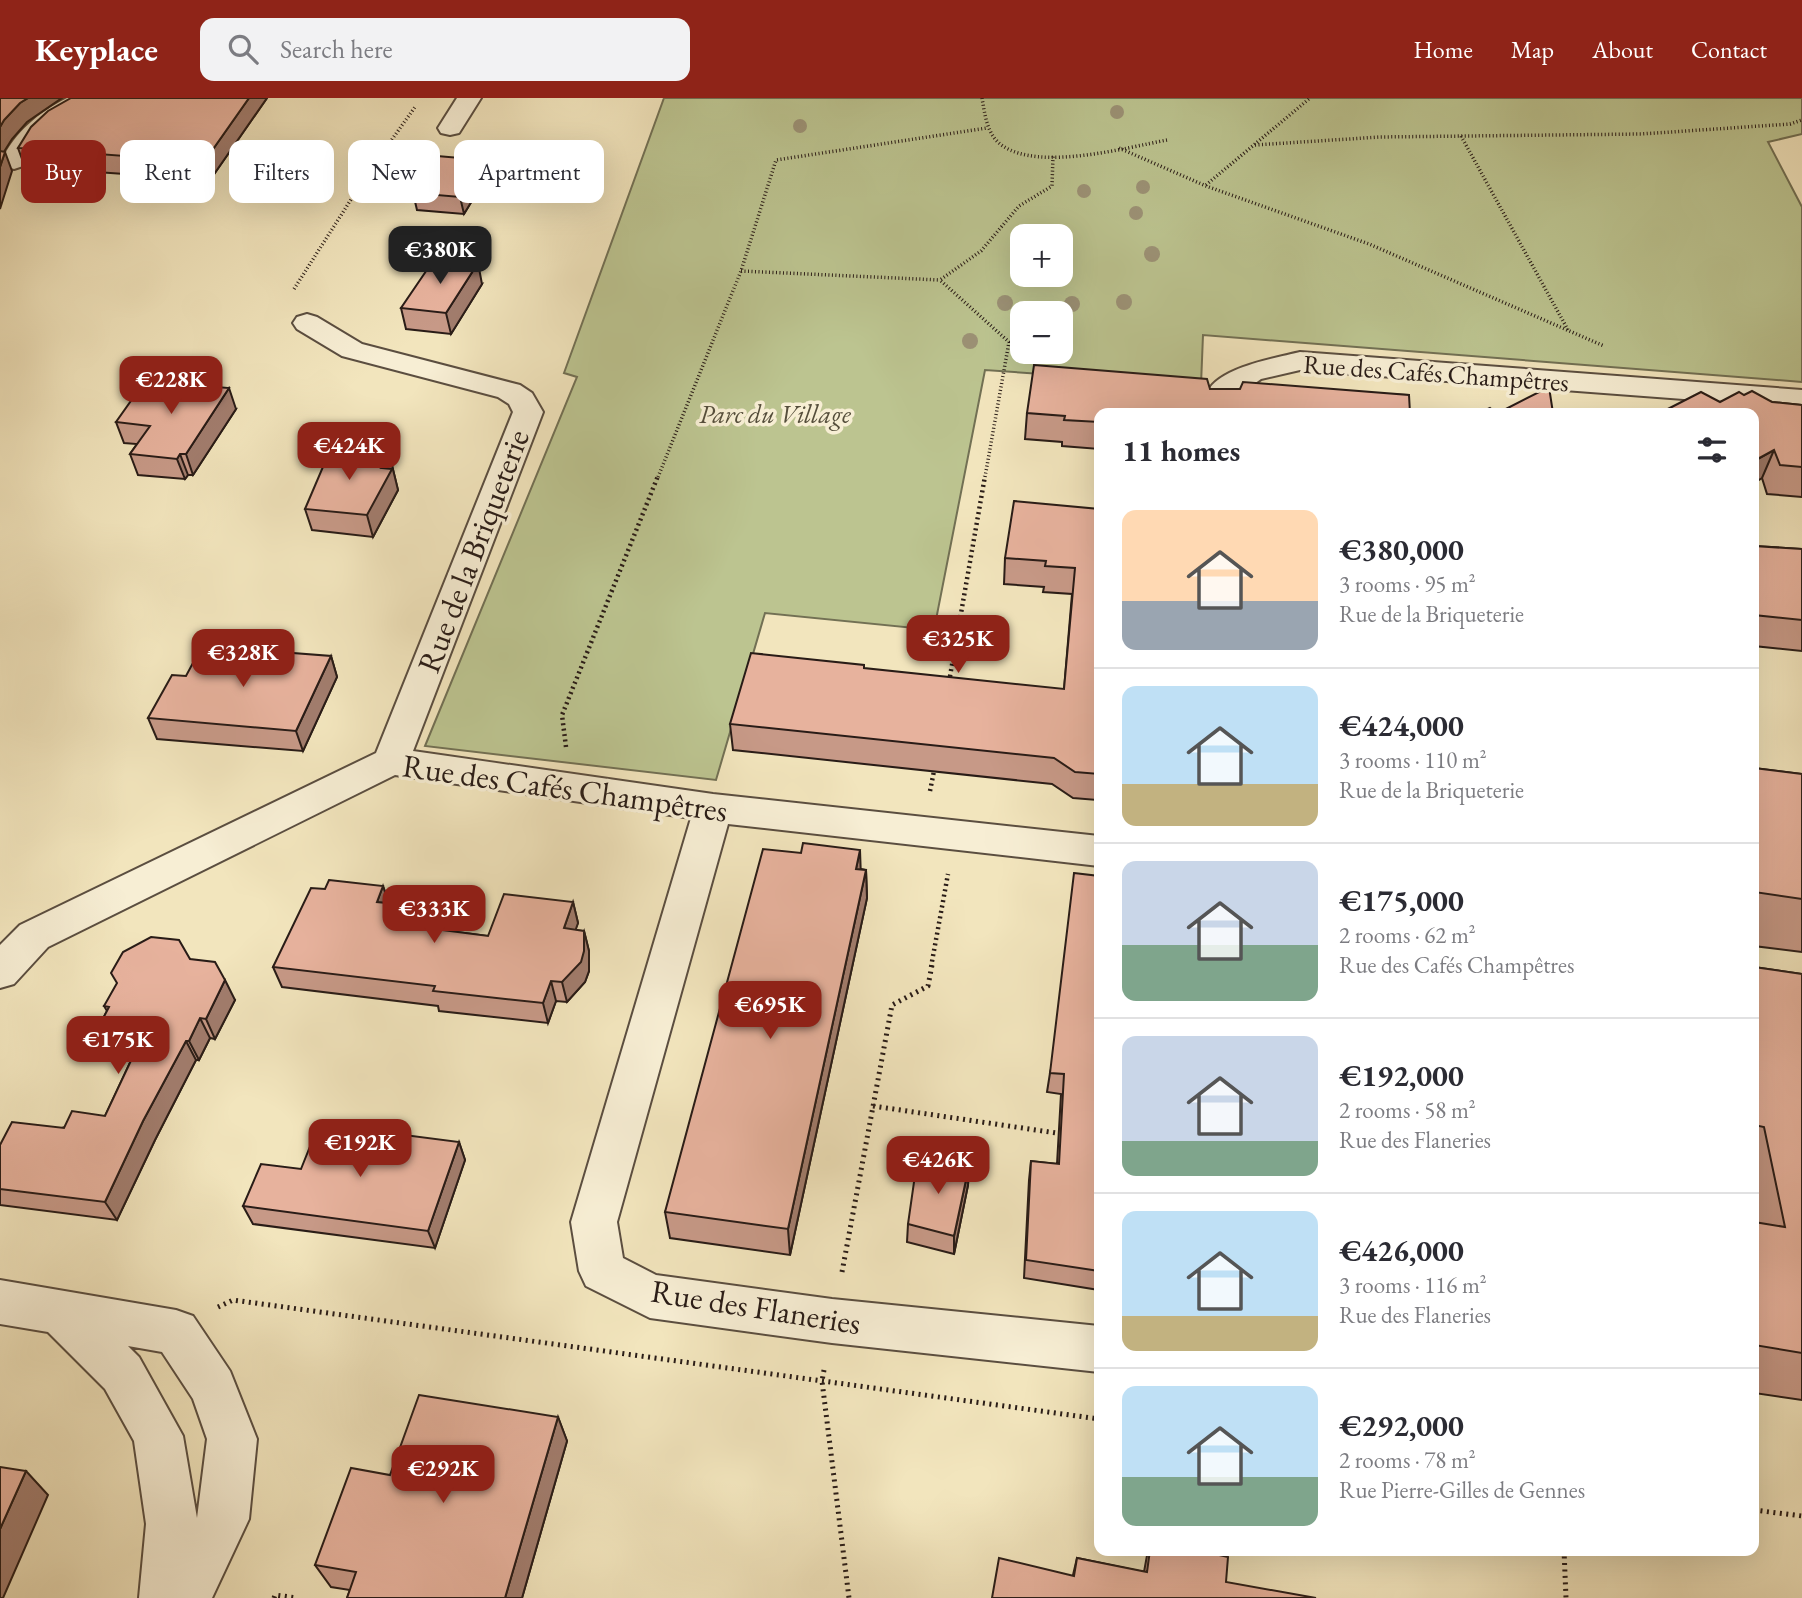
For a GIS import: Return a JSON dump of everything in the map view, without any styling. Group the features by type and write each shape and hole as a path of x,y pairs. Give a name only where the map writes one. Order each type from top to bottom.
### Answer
{"street":[{"path":"450,128 469,98"},
{"path":"14,162 20,147 50,116 89,103"},
{"name":"Rue de la Briqueterie","path":"307,323 352,350 509,391 521,399 528,412 391,761"},
{"name":"Rue des Cafés Champêtres","path":"1222,408 1222,393 1251,373 1300,361 1802,399"},
{"name":"Rue des Cafés Champêtres","path":"0,972 34,936 391,761 713,808 1094,850"},
{"name":"Rue des Flaneries","path":"713,808 594,1222 602,1271 650,1296 832,1321 1094,1348"},
{"path":"0,1302 176,1332 213,1387 232,1439 223,1519 185,1598"},
{"path":"60,1312 122,1373 158,1436 172,1524 165,1598"}],"path":[{"path":"307,323 293,290 366,176 421,98"},
{"path":"982,98 987,128 1003,147 1025,154 1053,156 1167,140"},
{"path":"1206,186 1310,98"},
{"path":"1255,145 1380,137 1641,134 1790,124 1802,120"},
{"path":"561,785 569,763 562,715 741,271 776,160 987,128"},
{"path":"1461,136 1569,330"},
{"path":"1119,148 1206,186 1370,244 1606,346"},
{"path":"741,271 940,280 981,251 1018,206 1052,186 1053,156"},
{"path":"940,280 1009,342 948,690"},
{"path":"849,1598 822,1381 892,1005 928,986 955,836"},
{"path":"873,1106 1072,1136"},
{"path":"208,1312 233,1300 1094,1418"},
{"path":"1759,1511 1802,1516"},
{"path":"1563,1556 1566,1598"},
{"path":"274,1598 275,1595 297,1598"}],"green space":[{"name":"Parc du Village","path":"664,98 1802,98 1802,134 1768,142 1802,207 1802,382 1203,335 1201,385 985,370 934,630 765,613 716,780 425,746 577,377 564,373"}],"building":[{"path":"0,98 28,98 20,103 0,127"},
{"path":"71,98 249,98 215,146 215,140 120,140 120,156 106,155 106,140 23,140 31,127 48,111"},
{"path":"0,151 5,152 0,167"},
{"path":"440,156 454,157 454,196 440,195"},
{"path":"435,258 478,263 446,313 401,308"},
{"path":"1034,365 1207,379 1210,389 1240,389 1243,382 1409,395 1410,408 1094,408 1094,422 1064,420 1065,416 1027,413"},
{"path":"145,381 229,388 186,454 180,454 177,459 130,454 150,426 116,422"},
{"path":"1549,387 1552,408 1508,408"},
{"path":"1752,391 1772,402 1802,405 1802,467 1780,465 1774,450 1759,458 1759,408 1670,408 1701,392 1720,402 1739,392 1744,395"},
{"path":"331,448 389,453 381,468 392,469 367,515 305,509"},
{"path":"1014,501 1094,509 1094,774 1075,772 1054,758 730,724 751,653 1064,689 1075,568 1045,566 1046,561 1005,558"},
{"path":"1759,546 1802,549 1802,620 1759,616"},
{"path":"202,646 331,656 296,731 148,718 172,675 186,676"},
{"path":"1759,769 1802,774 1802,899 1759,893"},
{"path":"803,843 860,850 856,869 866,870 788,1229 665,1212 763,849 801,853"},
{"path":"1074,873 1094,875 1094,1270 1026,1260 1031,1161 1059,1164 1064,1074 1050,1073"},
{"path":"329,880 383,886 377,902 411,905 403,925 488,936 504,894 573,902 564,928 584,931 581,962 562,982 551,981 543,1003 433,991 435,986 273,967 311,888 325,889"},
{"path":"151,937 179,940 190,959 215,962 225,980 206,1019 200,1018 189,1041 186,1041 143,1121 105,1202 0,1189 0,1145 12,1122 64,1128 72,1111 105,1116 143,1035 97,1030 109,1007 104,1006 117,983 111,973 123,952"},
{"path":"1759,968 1802,974 1802,1353 1759,1346 1759,1223 1785,1227 1764,1127 1759,1126"},
{"path":"319,1124 459,1142 428,1231 243,1206 261,1164 301,1169"},
{"path":"917,1161 969,1166 954,1236 908,1224"},
{"path":"419,1395 558,1417 505,1598 347,1598 356,1572 315,1565 351,1468 390,1475"},
{"path":"0,1467 26,1471 0,1529"},
{"path":"1149,1556 1224,1556 1228,1557 1226,1582 1316,1598 992,1598 999,1558 1074,1576 1077,1558 1147,1572"}]}
